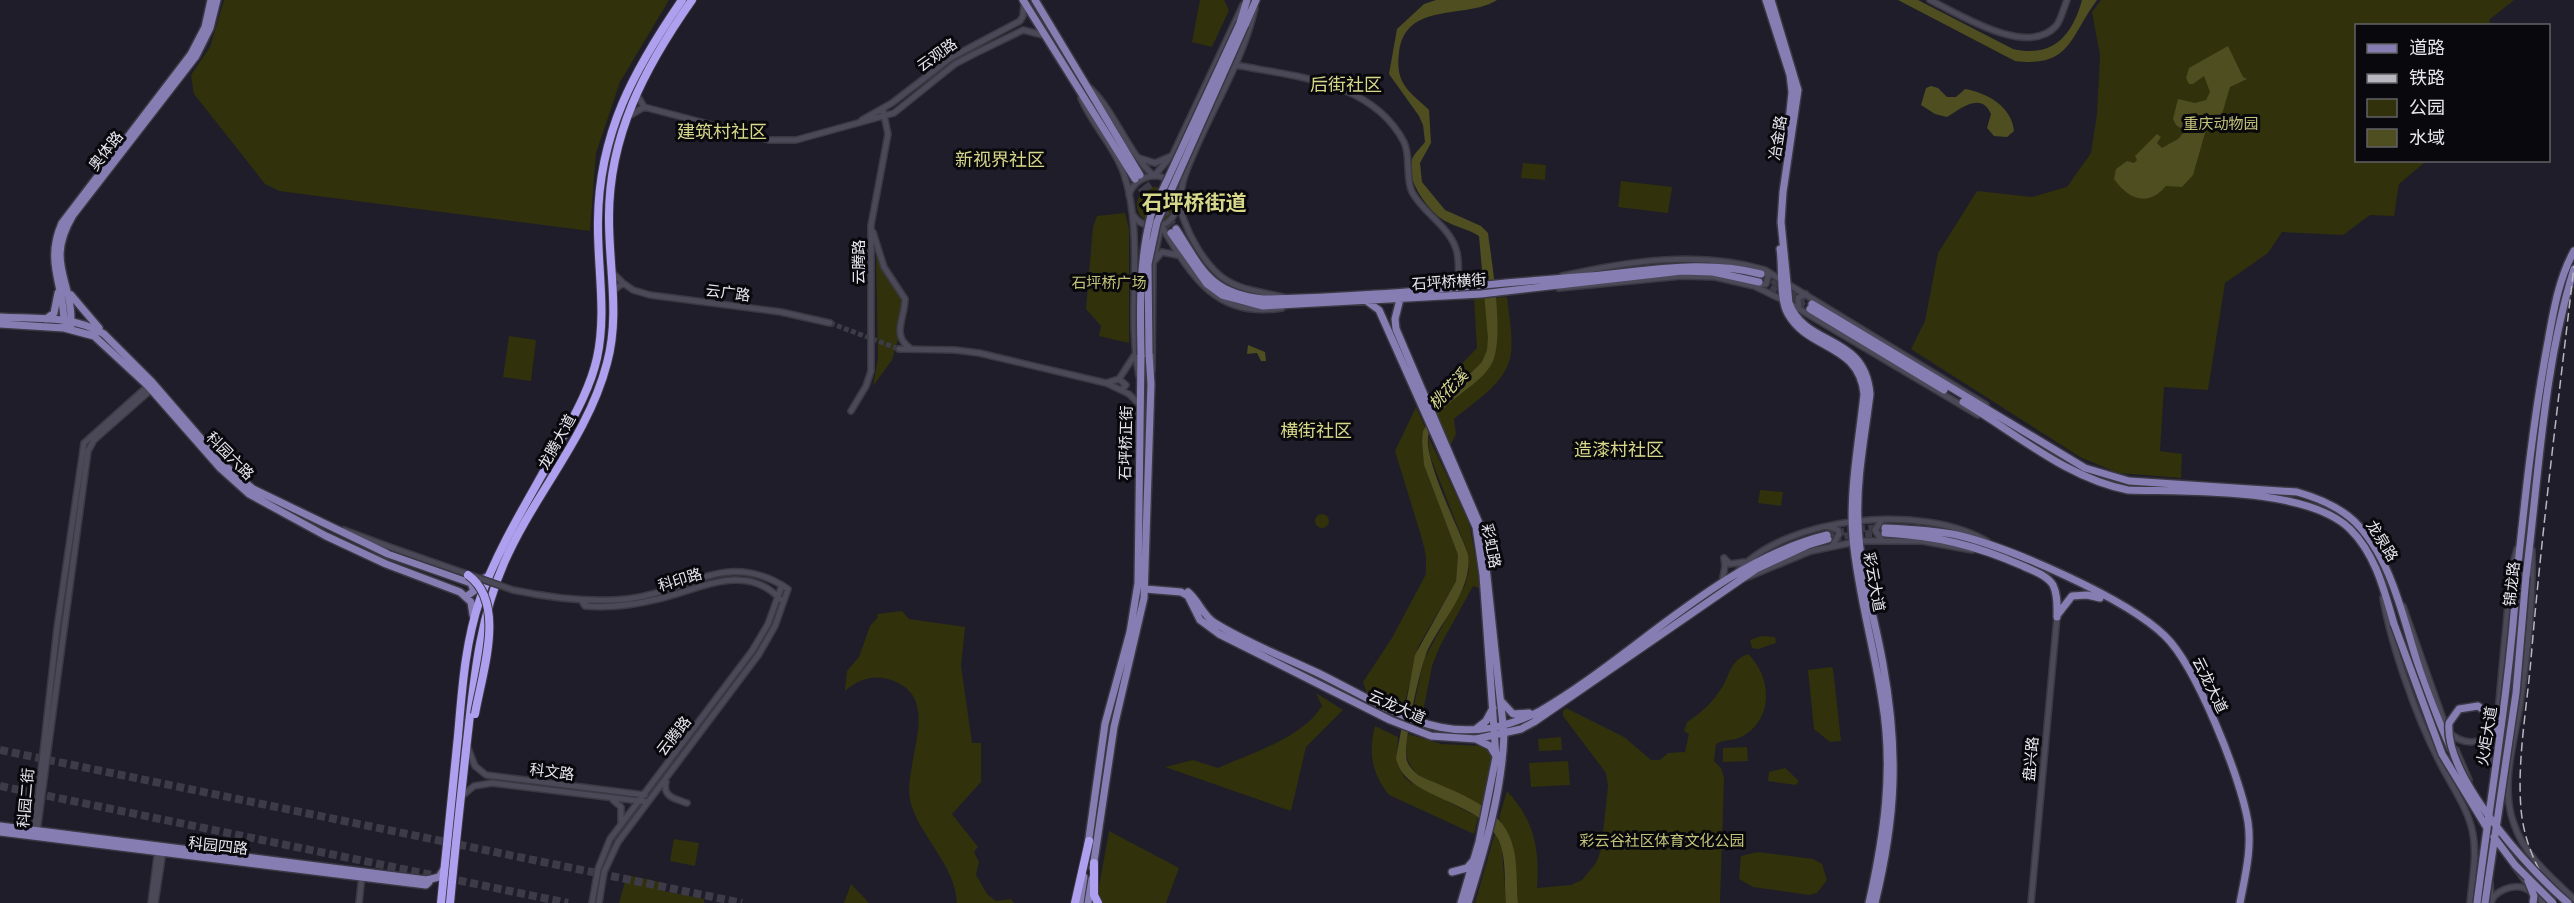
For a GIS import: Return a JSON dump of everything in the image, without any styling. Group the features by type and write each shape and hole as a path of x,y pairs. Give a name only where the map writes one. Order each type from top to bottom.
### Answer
{"highway":[{"path":"615,115 623,87 676,0"},
{"name":"龙腾大道","path":"441,903 464,677 473,625 490,574 518,516 585,394 596,360 600,335 600,180 615,115 641,63 682,0"},
{"name":"龙腾大道","path":"450,903 458,806 477,655 488,606 505,561 595,399 608,363 614,290 609,221 611,181 625,118 648,66 692,0"},
{"path":"467,745 475,714 490,611 485,593 469,579"},
{"path":"1075,903 1089,841"},
{"path":"1094,863 1096,899"}],"main road":[{"name":"奥体路","path":"68,325 69,300 61,286 54,254 62,223 191,54 205,27 212,0"},
{"name":"奥体路","path":"61,286 59,254 68,224 196,56 210,28 217,0"},
{"path":"1023,0 1077,88 1137,177 1035,0"},
{"name":"石坪桥正街","path":"1243,24 1247,0"},
{"name":"石坪桥正街","path":"1080,903 1105,724 1130,632 1137,591 1140,384 1148,264 1157,222 1243,24 1256,0"},
{"name":"冶金路","path":"1766,0 1790,75 1792,92 1778,193 1777,224 1786,281"},
{"name":"冶金路","path":"1771,0 1798,90 1783,192 1781,222 1786,281"},
{"name":"石坪桥横街","path":"1174,231 1208,284 1222,295 1263,306 1683,266 1724,267 1760,278"},
{"name":"锦龙路","path":"2517,574 2548,338 2565,266 2574,251"},
{"name":"锦龙路","path":"2489,900 2516,693 2526,576 2549,382 2563,308 2574,269"},
{"name":"石坪桥横街","path":"1291,303 1368,302 1481,294 1682,271 1760,278"},
{"path":"1786,281 1786,302"},
{"path":"46,320 56,307 61,286"},
{"path":"61,286 104,334"},
{"path":"1383,321 1386,315 1391,315 1395,319 1400,300"},
{"name":"彩虹路","path":"1368,302 1379,310 1482,530 1501,701 1500,758 1482,843"},
{"name":"彩云大道","path":"1786,302 1805,325 1854,355 1863,365 1869,379 1870,394 1855,521 1883,702 1888,757 1887,798 1881,848 1869,903"},
{"name":"龙泉路","path":"2553,903 2528,879 2477,813 2442,754 2394,624 2380,575 2350,529 2315,507 2295,501 2266,497 2128,490 2105,486 2082,476 1994,423 1811,306 1972,402 1999,415 2085,468 2108,477 2129,481 2287,490 2319,498 2343,512 2365,534 2393,587 2429,698 2451,749 2478,800 2529,867 2568,903"},
{"name":"科园六路","path":"0,317 46,320 68,325 99,339 152,386 220,468 249,494 386,564 467,596"},
{"name":"彩虹路","path":"1395,319 1411,377"},
{"name":"科园六路","path":"0,324 89,326 104,334 239,479 272,500 388,554 469,579"},
{"name":"石坪桥正街","path":"1088,903 1114,727 1138,633 1145,587 1151,384 1142,354"},
{"name":"彩虹路","path":"1439,439 1477,531 1485,594 1494,706 1499,731"},
{"name":"云龙大道","path":"1883,530 1956,535 1993,549 2072,580 2150,623 2167,638 2196,680 2238,783 2248,821 2249,847 2240,903"},
{"name":"云龙大道","path":"1145,587 1186,591 1214,622 1415,722 1433,727 1499,731 1521,729 1555,710 1735,579 1779,550 1829,537"},
{"name":"彩云大道","path":"1857,542 1884,666 1895,755 1894,800 1888,849 1875,903"},
{"name":"云龙大道","path":"1993,549 2048,579 2056,592 2057,617"},
{"path":"469,579 478,582 490,574"},
{"name":"火炬大道","path":"2477,903 2497,757 2504,725 2512,655 2517,574"},
{"path":"469,579 474,591 467,596 473,608 473,625"},
{"name":"云龙大道","path":"1145,587 1181,592 1188,596 1200,620 1220,634 1413,731 1438,737 1476,739 1499,731 1540,711 1722,584 1735,579"},
{"path":"2057,617 2060,609 2072,596 2087,595 2112,601"},
{"path":"1501,701 1513,714 1540,711"},
{"path":"1474,730 1486,721 1494,706"},
{"path":"2451,749 2448,734 2453,715 2468,706 2478,706 2487,711 2498,728 2497,757"},
{"path":"1476,739 1490,746 1500,758 1509,740 1521,729"},
{"name":"科园四路","path":"0,826 160,851 362,874 426,885 429,882 427,880 439,877 444,869"},
{"name":"科园四路","path":"0,832 35,832"},
{"path":"1461,903 1474,859 1482,843"},
{"path":"1468,903 1482,843"},
{"path":"1452,872 1467,868 1474,859"},
{"path":"2528,879 2534,899"}],"street":[{"path":"1023,0 1023,16 1020,21 1024,25 1023,30 1043,35"},
{"path":"1129,200 1134,184 1154,176 1173,154 1247,0"},
{"path":"1131,211 1141,224 1161,225 1172,218 1179,202 1184,178 1250,30 1256,0"},
{"path":"1930,0 2000,33 2035,38 2056,26 2067,0"},
{"name":"云观路","path":"852,125 883,110 952,57 1020,21"},
{"name":"云观路","path":"644,107 783,141 894,113 955,64 1023,30"},
{"path":"1236,65 1338,86 1354,93 1380,113 1397,130 1405,145 1411,191 1451,238 1457,250 1458,286"},
{"path":"1086,85 1100,98 1137,157 1154,176 1165,179 1174,186 1190,235 1215,271 1232,284 1291,303"},
{"path":"1077,88 1086,110 1121,166 1131,211 1142,354 1119,379 1106,383"},
{"path":"625,118 644,107 635,92"},
{"name":"云腾路","path":"851,411 866,386 871,371 871,225 888,134 883,110"},
{"path":"1137,157 1155,163 1173,154"},
{"path":"871,225 884,267 905,299 899,331 904,344 911,349"},
{"path":"1161,225 1179,257 1197,281 1211,294 1229,304 1266,310 1291,303"},
{"path":"1151,384 1155,354 1153,264 1161,225"},
{"path":"1153,264 1162,252 1172,252 1179,257"},
{"path":"614,274 623,283 614,290"},
{"path":"1760,278 1786,281 1974,397 1999,415"},
{"path":"1760,278 1786,302 1994,423"},
{"name":"云广路","path":"623,283 633,290 650,295 781,312 830,323"},
{"path":"1800,310 1798,298 1807,294"},
{"path":"899,349 979,353 1106,383 1122,390 1140,406"},
{"path":"1119,379 1126,385 1122,390"},
{"name":"科园二街","path":"35,832 57,628 84,443 152,386"},
{"name":"云龙大道","path":"1735,579 1810,551 1855,521 1922,541 1993,549"},
{"name":"科印路","path":"329,527 348,531 469,579 513,590 588,601 641,597 733,570 761,574 788,589"},
{"name":"云龙大道","path":"1735,579 1746,562 1802,534 1857,542 1883,530"},
{"path":"2521,536 2511,572 2493,772 2498,824 2506,850 2534,899"},
{"path":"2531,536 2532,574 2528,629 2522,694 2507,785 2508,801 2513,824 2530,856 2574,898"},
{"path":"1722,584 1725,575 1724,558 1730,564 1746,562"},
{"path":"2380,575 2388,625 2423,724 2437,758 2469,816 2474,846 2470,903"},
{"name":"科印路","path":"588,601 584,602 585,606 635,604 717,581 735,579 759,584 784,604"},
{"name":"云腾路","path":"592,903 601,858 616,829 752,651 782,585"},
{"path":"2393,587 2409,618 2448,730 2479,804 2485,828 2489,900"},
{"name":"云腾路","path":"599,903 604,872 613,851 759,654 784,604 788,589"},
{"name":"盘兴路","path":"2031,903 2057,617"},
{"path":"2448,730 2458,740 2476,742 2486,739 2496,728"},
{"name":"科文路","path":"467,745 475,766 486,776 653,796"},
{"path":"669,775 665,784 666,792 687,803"},
{"name":"科文路","path":"458,806 466,790 484,783 648,802"},
{"path":"606,797 616,801 621,807 623,816 616,829"},
{"path":"151,903 160,851"},
{"path":"155,903 160,851"},
{"path":"359,903 362,874"},
{"path":"2489,900 2498,893 2515,886 2525,888 2534,899 2544,903"}],"green space":[{"path":"224,0 669,0 620,82 596,153 590,231 279,191 265,184 194,94 191,75 210,47"},
{"path":"1200,0 1224,0 1229,10 1212,47 1192,42"},
{"name":"重庆动物园","path":"2101,0 2514,0 2489,20 2491,24 2355,24 2355,162 2432,162 2424,163 2399,184 2394,216 2370,215 2343,235 2282,232 2268,253 2225,283 2208,390 2164,387 2160,451 2182,454 2181,478 2118,473 2080,457 1911,349 1925,321 1938,253 1977,191 2032,197 2067,187 2091,153 2097,114 2100,55 2092,12"},
{"path":"1523,163 1546,165 1545,180 1521,178"},
{"path":"1621,181 1672,187 1668,213 1618,207"},
{"path":"1155,187 1168,192 1173,205 1168,218 1155,223 1142,218 1137,205 1142,192"},
{"name":"石坪桥广场","path":"1125,213 1129,229 1129,343 1099,336 1101,326 1086,309 1093,227 1097,216"},
{"path":"876,255 900,295 902,304 897,331 898,340 892,360 873,386 878,358"},
{"path":"1507,297 1512,339 1509,363 1489,391 1454,419 1456,434 1449,448 1429,398 1477,348 1474,299"},
{"path":"509,336 536,340 531,381 503,377"},
{"path":"1416,407 1425,427 1422,442 1424,465 1458,555 1456,581 1418,647 1403,711 1367,693 1363,682 1392,638 1426,574 1426,556 1422,539 1395,451"},
{"path":"1428,436 1469,522 1481,589 1473,586 1440,646 1432,666 1422,717 1412,714 1424,659 1465,585 1469,570 1468,553 1430,456"},
{"path":"1760,490 1783,492 1781,506 1758,503"},
{"path":"1319,514 1325,514 1329,521 1325,528 1319,528 1315,524 1315,518"},
{"path":"902,611 909,619 965,627 961,666 972,743 981,743 981,782 952,814 978,847 974,852 979,862 976,875 987,894 996,901 1011,899 1014,903 957,903 951,876 916,817 911,804 909,788 919,717 916,702 907,689 891,680 872,678 856,683 845,691 847,671 859,657 870,626 878,617 877,614"},
{"path":"1761,636 1775,637 1776,643 1758,649 1752,648 1750,640"},
{"name":"彩云谷社区体育文化公园","path":"1748,654 1756,663 1765,685 1765,708 1761,718 1743,736 1716,744 1714,761 1721,768 1724,778 1720,903 1518,903 1513,846 1499,818 1507,791 1524,813 1533,836 1537,860 1537,888 1571,885 1582,880 1596,863 1601,850 1608,786 1606,773 1563,716 1563,711 1566,708 1624,737 1651,760 1660,760 1668,753 1685,752 1689,734 1684,731 1687,722 1710,704 1737,660"},
{"path":"1831,667 1841,741 1830,742 1814,729 1808,670"},
{"path":"1316,693 1343,710 1306,747 1291,811 1165,767 1193,760 1218,768 1275,743 1289,736 1313,717 1322,706"},
{"path":"1375,726 1398,737 1397,763 1404,777 1478,817 1474,834 1389,795 1375,771 1373,762 1372,745"},
{"path":"1408,734 1441,744 1484,746 1493,756 1484,807 1418,775 1407,756"},
{"path":"1561,737 1562,750 1539,751 1538,739"},
{"path":"1747,747 1748,761 1723,762 1723,748"},
{"path":"1568,761 1570,785 1531,787 1529,763"},
{"path":"1785,768 1799,781 1796,785 1768,781 1769,772"},
{"path":"1109,831 1179,868 1166,903 1096,903"},
{"path":"1495,833 1502,849 1506,903 1475,903"},
{"path":"674,839 699,843 695,866 670,861"},
{"path":"1758,852 1813,859 1822,864 1827,880 1817,893 1809,895 1753,887 1739,879 1741,856"},
{"path":"627,875 660,882 659,890 704,899 704,903 619,903"},
{"path":"851,884 869,903 844,903"}],"water":[{"path":"1436,0 1497,0 1484,6 1424,18 1412,25 1404,36 1398,64 1401,80 1405,86 1429,110 1431,143 1420,163 1422,182 1445,210 1481,226 1488,233 1496,299 1497,334 1493,361 1487,371 1438,414 1428,437 1428,448 1437,478 1468,554 1468,567 1466,579 1456,603 1428,649 1413,705 1406,752 1408,763 1418,775 1473,800 1497,818 1506,830 1515,857 1518,903 1506,903 1503,854 1498,839 1488,826 1475,815 1412,782 1402,772 1396,758 1415,655 1456,581 1458,555 1424,465 1423,431 1436,408 1482,362 1487,350 1488,338 1479,236 1438,216 1425,202 1414,184 1411,165 1413,157 1425,142 1423,125 1389,74 1397,29 1424,4"},
{"path":"1898,0 1918,0 2013,49 2027,51 2050,47 2059,41 2073,24 2082,0 2097,0 2067,47 2048,59 2033,62 2015,61"},
{"path":"2228,46 2243,77 2247,79 2230,87 2222,114 2205,133 2193,175 2182,187 2166,186 2159,193 2146,199 2126,192 2114,179 2116,169 2127,161 2134,163 2137,160 2135,156 2157,134 2161,137 2157,143 2162,148 2178,139 2185,131 2176,125 2173,119 2178,99 2195,103 2206,100 2210,92 2204,76 2193,84 2189,84 2186,78 2189,68"},
{"path":"1931,86 1938,88 1947,97 1956,97 1965,89 1990,98 2004,108 2014,131 2007,137 1994,136 1987,128 1991,114 1982,104 1964,106 1947,117 1935,114 1921,105 1926,88"},
{"path":"1248,345 1265,352 1266,361 1261,361 1257,353 1247,354"}],"tunnel":[{"path":"1140,175 1176,229"},
{"path":"1135,179 1171,233"},
{"path":"1763,275 1812,304"},
{"path":"1761,283 1810,309"},
{"path":"830,323 899,349"},
{"path":"1827,535 1856,529 1885,528"},
{"path":"1834,538 1856,534 1885,533"},
{"path":"0,750 742,903"},
{"path":"0,786 568,903"}],"railway":[{"path":"2562,903 2546,882 2529,847 2521,809 2520,772 2540,561 2574,266"}],"district":[{"name":"后街社区","path":"1346,85"},
{"name":"建筑村社区","path":"722,132"},
{"name":"新视界社区","path":"1000,160"},
{"name":"石坪桥街道","path":"1194,203"},
{"name":"横街社区","path":"1316,431"},
{"name":"造漆村社区","path":"1619,450"}],"water label":[{"name":"桃花溪","path":"1448,389"}]}
